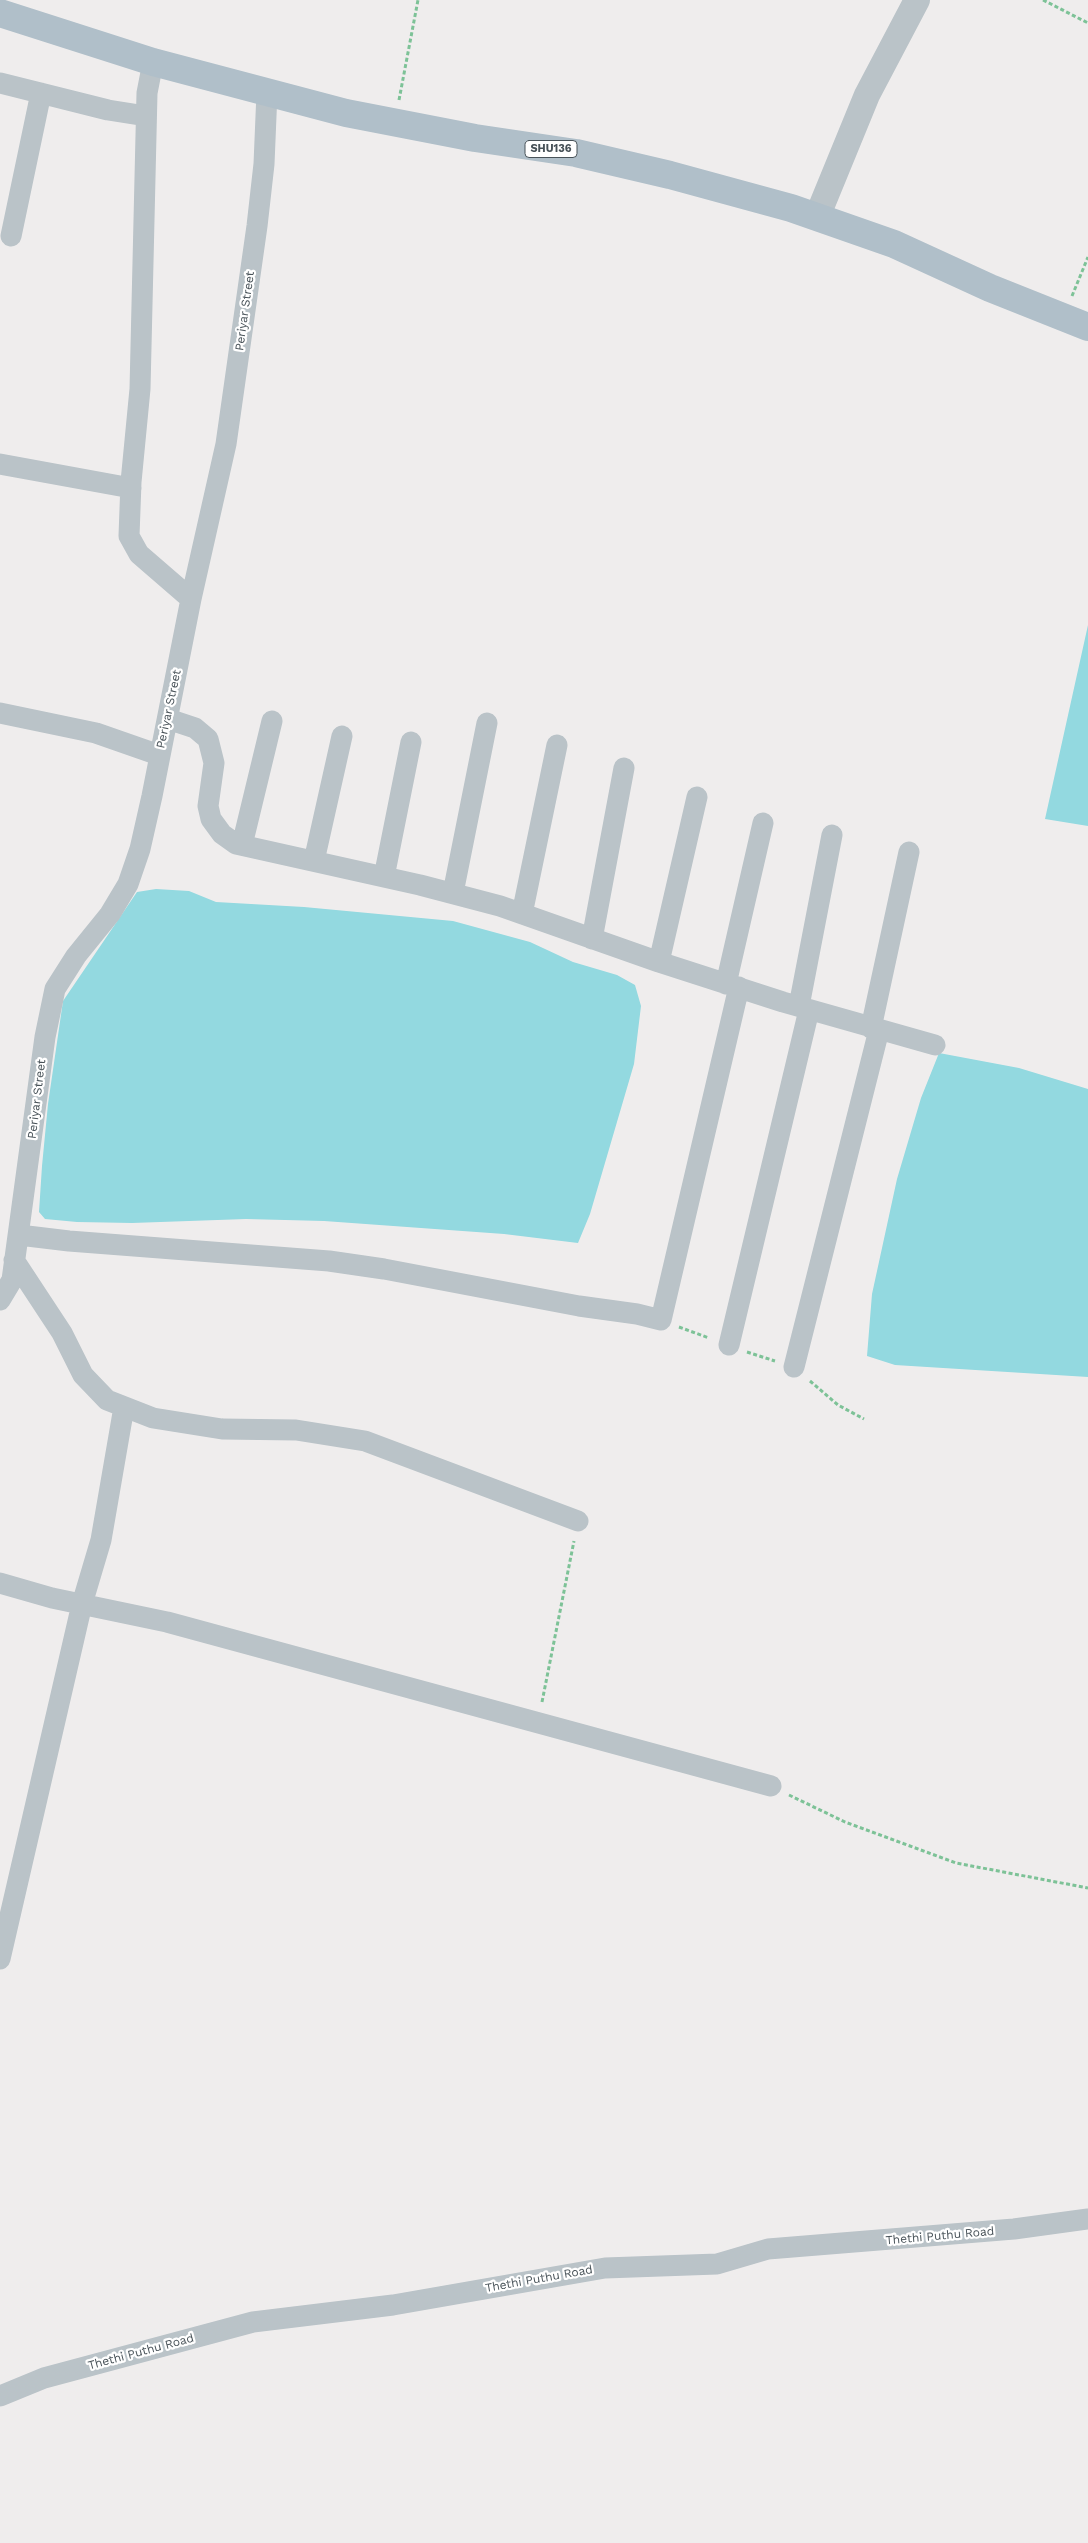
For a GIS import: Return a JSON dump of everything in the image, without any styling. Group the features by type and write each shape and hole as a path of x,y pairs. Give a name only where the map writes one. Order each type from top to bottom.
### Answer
{"main road":[{"name":"SHU136","path":"0,13 154,62 346,113 475,138 576,153 670,175 816,217 894,244 990,288 1088,327"}],"street":[{"path":"816,217 842,150 867,95 917,0"},
{"path":"154,62 147,93 140,389 130,488 129,536 139,554 191,599"},
{"path":"0,83 146,116"},
{"name":"Periyar Street","path":"0,1300 12,1280 45,1037 55,989 76,956 110,914 128,884 142,840 191,599 226,444 264,164 266,92"},
{"path":"10,236 41,93"},
{"path":"0,464 130,488"},
{"path":"0,714 96,733 159,755"},
{"path":"168,718 195,728 208,739 214,763 208,806 211,819 222,834 242,846 453,893 522,914 658,962 733,986 935,1045"},
{"path":"242,846 272,721"},
{"path":"453,893 487,723"},
{"path":"314,861 342,736"},
{"path":"384,877 411,742"},
{"path":"522,914 557,745"},
{"path":"592,939 624,768"},
{"path":"658,962 697,797"},
{"path":"19,1235 69,1241 329,1261 384,1269 579,1306 637,1314 661,1320 733,986 763,823"},
{"path":"729,1345 804,1008 832,835"},
{"path":"794,1367 875,1029 909,852"},
{"path":"14,1260 62,1332 83,1375 107,1400 153,1418 222,1429 296,1430 365,1441 578,1522"},
{"path":"0,1959 82,1604 101,1540 124,1407"},
{"path":"0,1583 52,1598 167,1622 771,1786"},
{"name":"Thethi Puthu Road","path":"0,2396 44,2378 253,2322 393,2305 605,2268 717,2264 768,2249 1014,2229 1088,2219"}],"path":[{"path":"394,122 405,76 418,0"},
{"path":"1044,0 1088,23"},
{"path":"1063,317 1088,257"},
{"path":"661,1320 794,1367 838,1405 864,1419"},
{"path":"538,1722 578,1522"},
{"path":"771,1786 845,1822 956,1863 1088,1888"}],"water":[{"path":"1088,625 1088,826 1045,819"},
{"path":"156,889 189,891 216,902 304,907 453,921 530,942 573,962 617,975 635,985 641,1006 634,1064 590,1214 578,1243 504,1234 324,1221 246,1219 132,1223 77,1222 45,1219 39,1212 42,1166 48,1104 63,1001 137,892"},
{"path":"939,1053 1019,1068 1088,1089 1088,1377 895,1365 867,1356 872,1294 897,1179 921,1098"}]}
